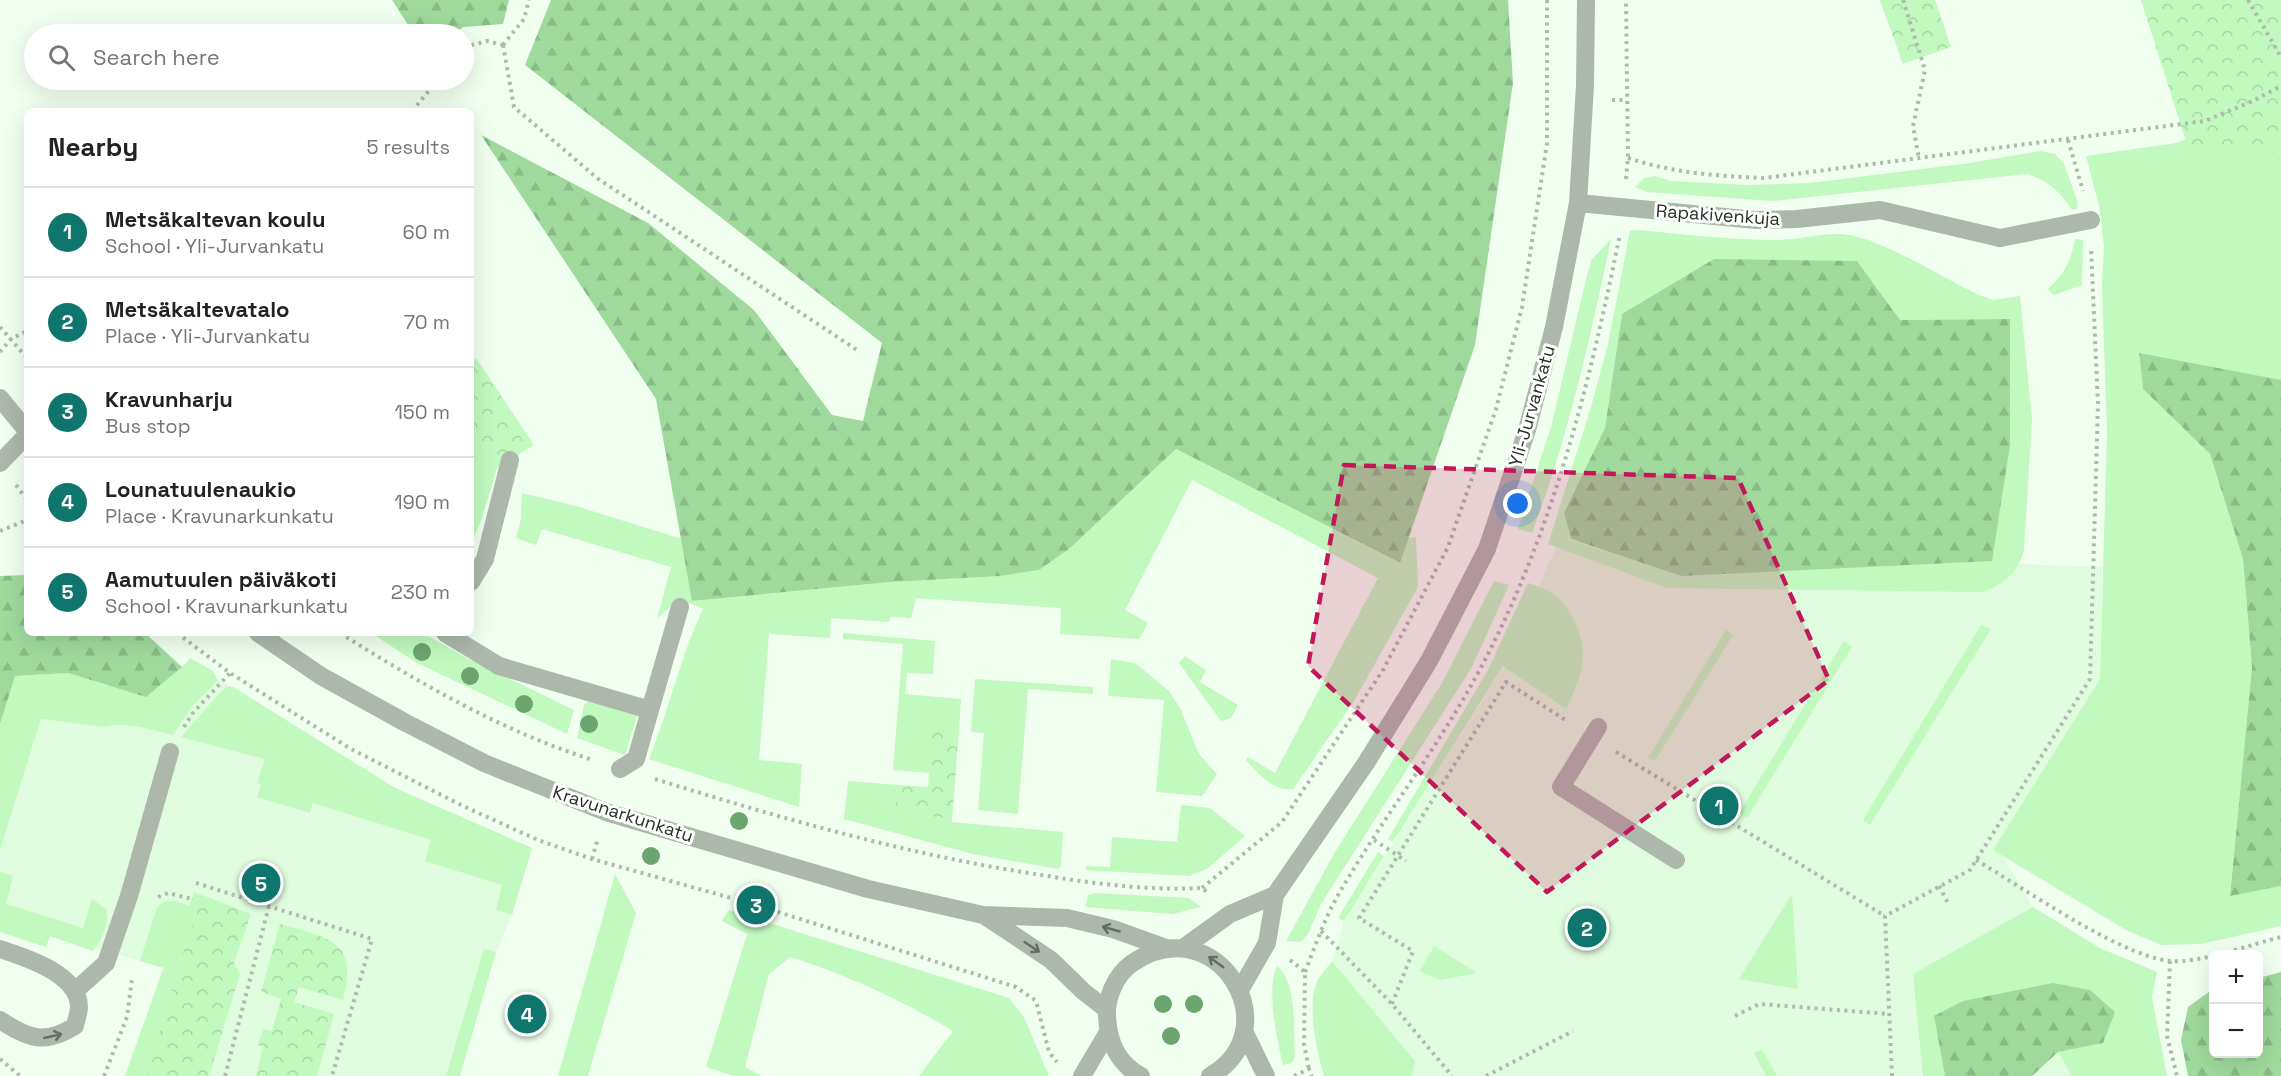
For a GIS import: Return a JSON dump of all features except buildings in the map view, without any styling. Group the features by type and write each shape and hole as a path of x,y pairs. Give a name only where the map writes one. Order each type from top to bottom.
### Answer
{"street":[{"name":"Yli-Jurvankatu","path":"1240,990 1267,943 1275,895 1366,763 1429,661 1487,549 1527,430 1548,350 1578,203 1585,85 1586,0"},
{"name":"Rapakivenkuja","path":"1578,203 1756,220 1797,219 1880,210 2000,238 2091,220"},
{"path":"0,398 24,429"},
{"path":"0,463 24,436"},
{"path":"474,577 485,560 510,460"},
{"path":"620,768 636,759 680,607"},
{"name":"Kravunarkunkatu","path":"262,636 321,676 406,723 484,763 578,802 868,889 983,915 1067,918 1175,948 1201,952 1230,974 1240,990"},
{"path":"450,636 499,666 650,710"},
{"path":"1595,732 1561,787 1676,860"},
{"path":"75,991 106,963 129,896 170,752"},
{"path":"1141,1076 1133,1072 1117,1054 1108,1032 1106,1009 1113,987 1126,968 1144,955 1175,948 1230,914 1275,895"},
{"name":"Kravunarkunkatu","path":"983,915 1051,960 1084,992 1106,1009"},
{"path":"0,949 40,963 62,978 75,991 79,1007 75,1026 59,1036 36,1039 0,1020"},
{"path":"1210,1076 1220,1070 1235,1053 1244,1031 1245,1010 1240,990"},
{"path":"1244,1031 1266,1076"},
{"path":"1082,1076 1108,1032"}],"path":[{"path":"528,0 524,19 503,45 514,107 597,178 860,352"},
{"path":"345,636 414,678 499,722 575,754 774,816 884,846 969,864 1081,881 1171,890 1202,888 1282,822 1383,670 1448,547 1496,408 1522,307 1547,143 1547,0"},
{"path":"1903,0 1925,70 1913,126 1918,159"},
{"path":"2248,0 2281,57"},
{"path":"474,44 487,41 503,45"},
{"path":"1628,158 1659,168 1696,174 1764,178 2205,121 2253,101 2281,86"},
{"path":"415,108 430,90"},
{"path":"1885,916 1970,870 2090,680 2098,404 2091,284 2091,220 2068,140"},
{"path":"0,327 24,355"},
{"path":"0,351 10,339 24,332"},
{"path":"0,531 24,521"},
{"path":"181,636 230,673 371,759 473,811 538,840 582,856 756,905 1016,987 1036,1001 1049,1052 1061,1069"},
{"path":"170,752 192,714 230,673"},
{"path":"1392,1004 1413,951 1359,918 1506,682 1595,732 1885,916"},
{"path":"1374,840 1406,861"},
{"path":"580,863 582,856"},
{"path":"1976,860 2136,952 2170,962 2200,958 2281,937"},
{"path":"196,883 372,939 332,1076"},
{"path":"1940,886 1948,903"},
{"path":"1202,888 1230,914"},
{"path":"225,1076 269,906"},
{"path":"1885,916 1892,1076"},
{"path":"1321,931 1392,1004 1452,1076"},
{"path":"1267,943 1305,972 1304,1044 1312,1076"},
{"path":"2170,962 2167,1036 2176,1076"},
{"path":"104,1076 127,1017 133,970"},
{"path":"1735,1016 1759,1004 1889,1014"},
{"path":"1486,1076 1573,1031"},
{"path":"0,1059 20,1076"},
{"path":"1294,1076 1309,1069"}],"highlighted area":[{"path":"1344,465 1738,478 1829,680 1547,892 1308,666"}],"shaded area":[{"path":"1556,547 2102,567 2100,679 1998,846 2033,907 1914,974 1923,1076 1402,1076 1407,1051 1332,961 1344,921 1504,666"},
{"path":"218,680 233,687 395,788 532,848 512,915 496,952 460,1076 125,1076 163,967 0,923 0,850 41,719 103,727"},
{"path":"2058,1052 2072,1076 2032,1076"}],"green space":[{"path":"392,0 509,0 503,24 474,26 474,24 408,24"},
{"path":"551,0 1508,0 1513,83 1475,345 1400,563 1176,449 1069,549 1039,570 1000,576 891,582 692,601 656,399 481,135 648,223 754,310 832,415 863,421 882,343 525,65"},
{"path":"1880,0 1935,0 1951,47 1903,64"},
{"path":"2141,0 2281,0 2281,153 2188,148"},
{"path":"2281,100 2281,380 2139,354 2143,389 2210,454 2243,559 2252,667 2230,895 2281,886 2281,926 2201,944 2161,945 2126,930 1993,850 2100,679 2107,432 2102,285 2104,247 2099,206 2086,156 2176,143 2253,115"},
{"path":"2040,151 2055,154 2064,164 2078,203 2077,209 2072,210 2063,197 2047,183 2027,174 1773,201 1647,192 1635,187 1644,178 1655,176 1671,181 1747,185 1810,183 1970,163"},
{"path":"1630,231 1759,240 1787,240 1845,234 1901,254 1993,300 2020,296 2032,419 2024,550 2018,566 2009,577 1982,592 1667,588 1548,544 1591,407 1608,344","holes":["1857,261 1900,320 2010,319 1681,576 1571,540 1564,513 1605,429 1622,314"]},
{"path":"1611,239 1586,351 1557,461 1532,533 1518,529 1551,427 1588,271 1592,259"},
{"path":"2075,239 2083,240 2082,285 2054,295 2048,289 2059,278 2066,266"},
{"path":"1714,259 1857,261 1900,320 2010,319 2010,445 1992,561 1681,576 1571,539 1564,513 1605,428 1622,314"},
{"path":"2139,353 2281,380 2281,886 2230,896 2252,667 2243,559 2210,454 2143,389"},
{"path":"476,358 534,445 497,468 474,434 474,359"},
{"path":"474,434 497,468 474,537"},
{"path":"1176,449 1399,563 1408,538 1416,537 1418,587 1354,701 1293,789 1273,785 1246,760 1248,757 1275,773 1378,578 1192,480 1125,610 1148,623 1139,639 1060,634 1061,608 916,598 911,618 890,617 889,622 831,618 830,638 769,634 759,760 802,764 799,807 649,759 703,609 683,603 673,605 657,619 671,567 542,529 536,545 516,538 521,519 522,493 576,506 682,539 693,601 891,582 1000,576 1039,570 1069,549"},
{"path":"24,575 24,636 148,636 182,667 146,697 68,673 15,676 0,724 0,576"},
{"path":"1494,581 1509,585 1472,667 1321,904 1308,934 1301,942 1286,941 1335,852 1442,683"},
{"path":"1528,583 1557,596 1570,613 1578,629 1583,652 1582,663 1577,684 1566,709 1503,666 1393,842 1388,839 1488,670"},
{"path":"1981,625 1991,629 1870,825 1863,820"},
{"path":"1726,630 1733,635 1655,761 1648,758"},
{"path":"843,633 935,641 933,674 907,673 905,694 961,699 959,732 932,731 930,773 893,770 903,644 843,639"},
{"path":"376,636 428,636 467,658 574,710 567,734 417,663"},
{"path":"1844,641 1852,647 1747,818 1739,813"},
{"path":"1185,656 1206,670 1200,682 1238,705 1231,718 1221,721 1179,663"},
{"path":"190,658 213,671 218,680 190,709 173,735 129,725 103,727 41,719 0,850 0,724 14,676 68,673 109,686 182,667"},
{"path":"1111,659 1135,663 1169,691 1180,708 1199,754 1217,774 1202,796 1156,792 1164,700 1108,696"},
{"path":"975,679 1093,687 1093,694 1028,689 1018,814 978,810 984,733 971,732"},
{"path":"225,687 233,687 395,788 532,848 512,915 496,910 502,885 425,861 431,840 313,803 310,813 257,797 261,784 257,783 265,759 181,737"},
{"path":"589,701 627,709 637,716 625,755 577,738 584,705"},
{"path":"932,730 959,732 952,819 895,812 898,785 928,787"},
{"path":"848,781 898,785 895,812 952,819 952,822 1063,832 1061,866 1058,869 973,854 844,819"},
{"path":"1181,805 1210,808 1245,836 1207,869 1189,876 1086,870 1086,866 1110,867 1112,837 1177,842"},
{"path":"1378,852 1384,856 1344,921 1338,918"},
{"path":"0,872 13,876 6,904 83,928 92,899 107,910 104,932 93,951 50,936 46,947 0,932"},
{"path":"615,874 636,913 588,1076 558,1076"},
{"path":"194,892 251,914 234,963 240,974 209,1076 146,1076 197,908 190,905"},
{"path":"1095,893 1189,898 1201,907 1172,914 1085,907 1088,895"},
{"path":"1792,894 1798,989 1739,979"},
{"path":"165,901 175,901 197,908 146,1076 125,1076 164,968 140,961 157,907"},
{"path":"2033,907 2100,948 2157,972 2152,997 2167,1076 2072,1076 2058,1052 2103,1043 1934,1016 1945,1076 1923,1076 1913,974"},
{"path":"728,910 1009,998 1024,1017 1049,1076 919,1076 953,1031 874,989 790,957 769,974 745,1067 762,1076 734,1076 706,1067 747,934 722,921"},
{"path":"280,924 326,938 343,953 347,965 343,1000 299,987 294,1002 334,1014 317,1076 256,1076 263,1047 258,1045 263,1029 272,1031 281,999 261,992"},
{"path":"1434,946 1477,973 1440,980 1420,971"},
{"path":"484,949 496,952 460,1076 446,1076"},
{"path":"1332,961 1415,1061 1412,1076 1324,1076 1316,1043 1312,1005 1316,984"},
{"path":"1277,966 1284,974 1288,984 1294,1021 1295,1057 1291,1063 1283,1065 1272,1001 1272,988"},
{"path":"2281,972 2281,1076 2188,1076 2181,1040 2188,1007 2209,992 2209,1058 2263,1058 2263,977"},
{"path":"2053,983 2090,990 2115,1012 2103,1043 2058,1052 2032,1076 1945,1076 1934,1016 1963,1001"},
{"path":"1762,1049 1777,1076 1766,1076 1754,1053"}],"place":[{"name":"Metsäkaltevan koulu","path":"1719,806"},
{"name":"Aamutuulen päiväkoti","path":"261,883"},
{"name":"Kravunharju","path":"756,905"},
{"name":"Metsäkaltevatalo","path":"1587,928"},
{"name":"Lounatuulenaukio","path":"527,1014"}]}
